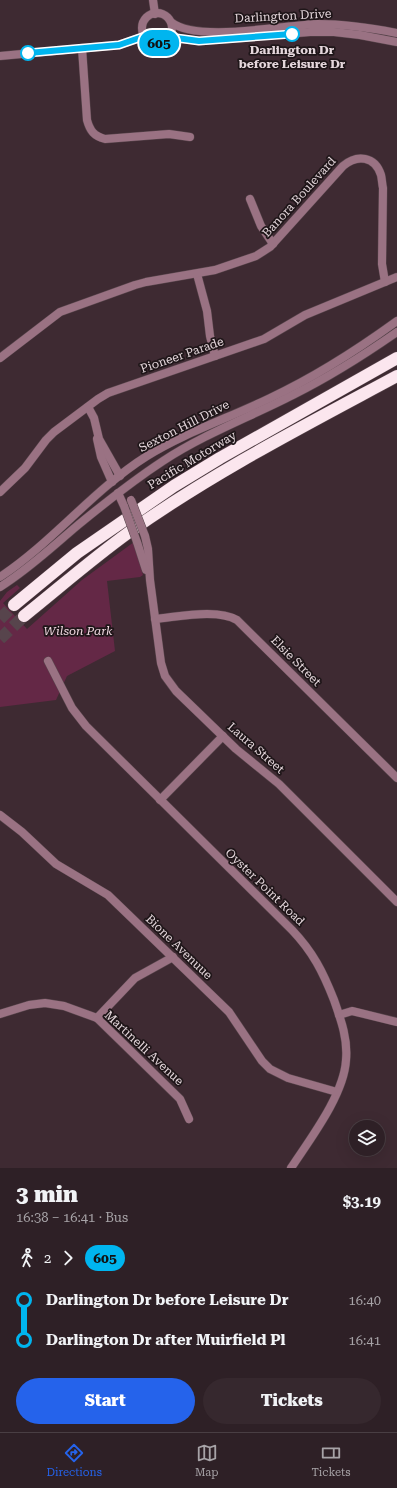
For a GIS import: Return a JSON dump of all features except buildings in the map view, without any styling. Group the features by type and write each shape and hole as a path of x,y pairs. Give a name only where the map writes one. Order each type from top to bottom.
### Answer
{"highway":[{"name":"Pacific Motorway","path":"14,605 77,554 174,486 394,359"},
{"path":"24,616 128,533 206,482 397,376"},
{"path":"323,416 342,412 397,385"}],"street":[{"path":"153,0 155,14"},
{"path":"155,14 162,14 171,22 172,30 169,37 163,42 151,42 143,32 144,22 150,15 155,14"},
{"name":"Darlington Drive","path":"171,22 186,30 199,32 222,32 317,24 350,25 397,33"},
{"name":"Darlington Drive","path":"169,37 199,41 310,32 334,32 397,42"},
{"path":"0,56 119,45 145,36"},
{"path":"82,48 88,120 90,129 96,136 105,140 169,134 190,137"},
{"name":"Banora Boulevard","path":"0,358 60,312 135,285 215,270 264,252 273,244 343,166 357,158 369,160 377,167 381,175 382,262 385,282"},
{"path":"250,199 261,226 273,244"},
{"path":"197,274 207,311 210,336 215,356"},
{"name":"Pioneer Parade","path":"0,492 26,468 46,440 54,432 108,393 264,339 305,315 397,277"},
{"name":"Sexton Hill Drive","path":"0,577 23,560 112,482 146,457 168,444 270,398 322,370 397,322"},
{"name":"Sexton Hill Drive","path":"0,587 33,563 118,493 159,464 193,444 322,380 397,332"},
{"path":"88,406 94,418 97,430"},
{"name":"Laura Street","path":"97,430 103,447 126,488 145,536 149,553 151,586 161,663 165,676 176,691 223,736 279,784 397,902"},
{"name":"Laura Street","path":"97,430 100,454 124,506 151,586"},
{"name":"Elsie Street","path":"155,619 214,614 227,615 237,620 397,778"},
{"name":"Oyster Point Road","path":"48,661 72,708 86,726 302,940 319,965 339,1015 346,1041 346,1059 337,1092 326,1113 291,1168"},
{"path":"160,800 223,736"},
{"name":"Bione Avenuue","path":"0,815 22,832 56,864 108,895 229,1012 262,1061 270,1069 288,1078 337,1092"},
{"path":"97,1018 135,978 173,957"},
{"name":"Martinelli Avenue","path":"0,1014 29,1005 45,1003 64,1006 97,1018 180,1099 189,1119"},
{"path":"339,1015 352,1011 397,1022"}],"green space":[{"name":"Wilson Park","path":"134,542 143,575 140,577 107,581 115,651 67,676 56,700 0,707 0,601 7,592 17,585 20,588 3,603 27,629 82,580"}],"tunnel":[{"path":"0,619 14,605"},
{"path":"0,639 24,616"}],"bus line":[{"name":"605","path":"28,53 119,45 145,36 151,42 159,43 163,42 169,37 199,41 292,34"}],"place":[{"name":"Darlington Dr before Leisure Dr","path":"292,34"}]}
